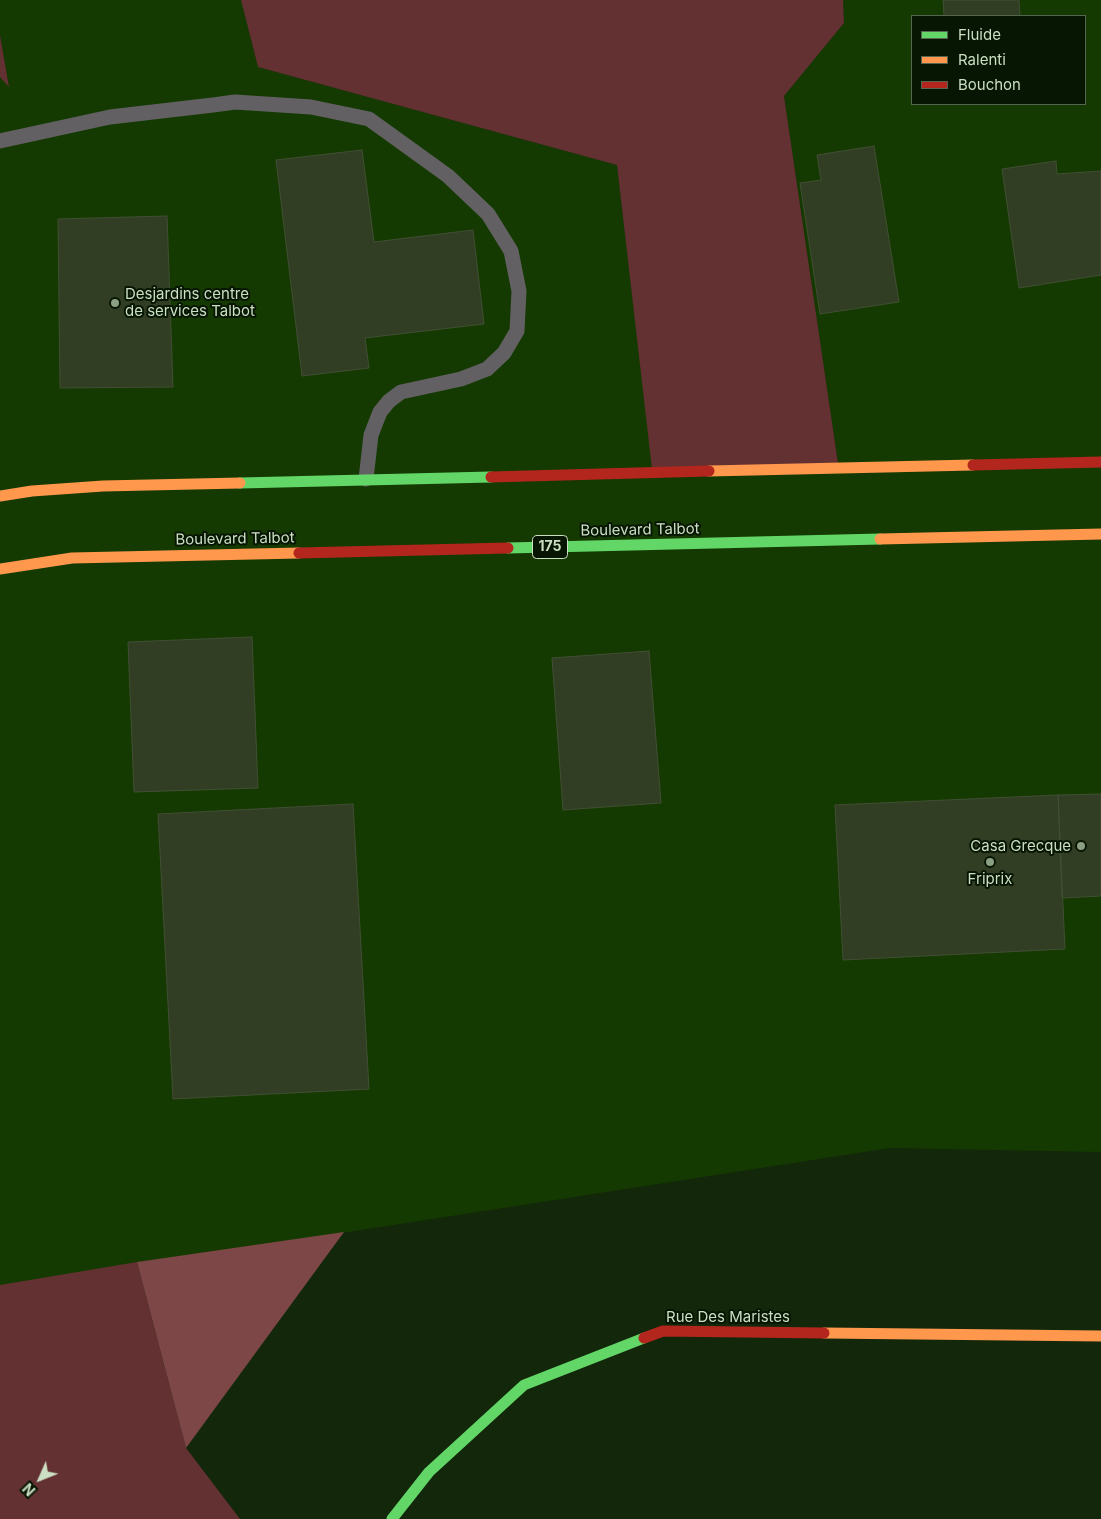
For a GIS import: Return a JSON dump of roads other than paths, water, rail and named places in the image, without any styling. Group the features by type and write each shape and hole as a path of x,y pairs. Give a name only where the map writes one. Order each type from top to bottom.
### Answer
{"main road":[{"path":"0,496 32,491 103,486 1101,462"},
{"name":"Boulevard Talbot","path":"0,568 72,558 1101,534"},
{"name":"Rue Des Maristes","path":"392,1519 429,1472 524,1386 663,1331 1101,1336"}],"lane":[{"path":"0,141 110,117 235,102 311,106 369,119 448,176 488,214 511,252 519,291 517,331 504,353 487,369 461,378 401,392 389,401 380,412 371,435 366,479"}],"place":[{"name":"Desjardins centre de services Talbot","path":"115,303"},
{"name":"Casa Grecque","path":"1081,846"},
{"name":"Friprix","path":"990,862"}]}
